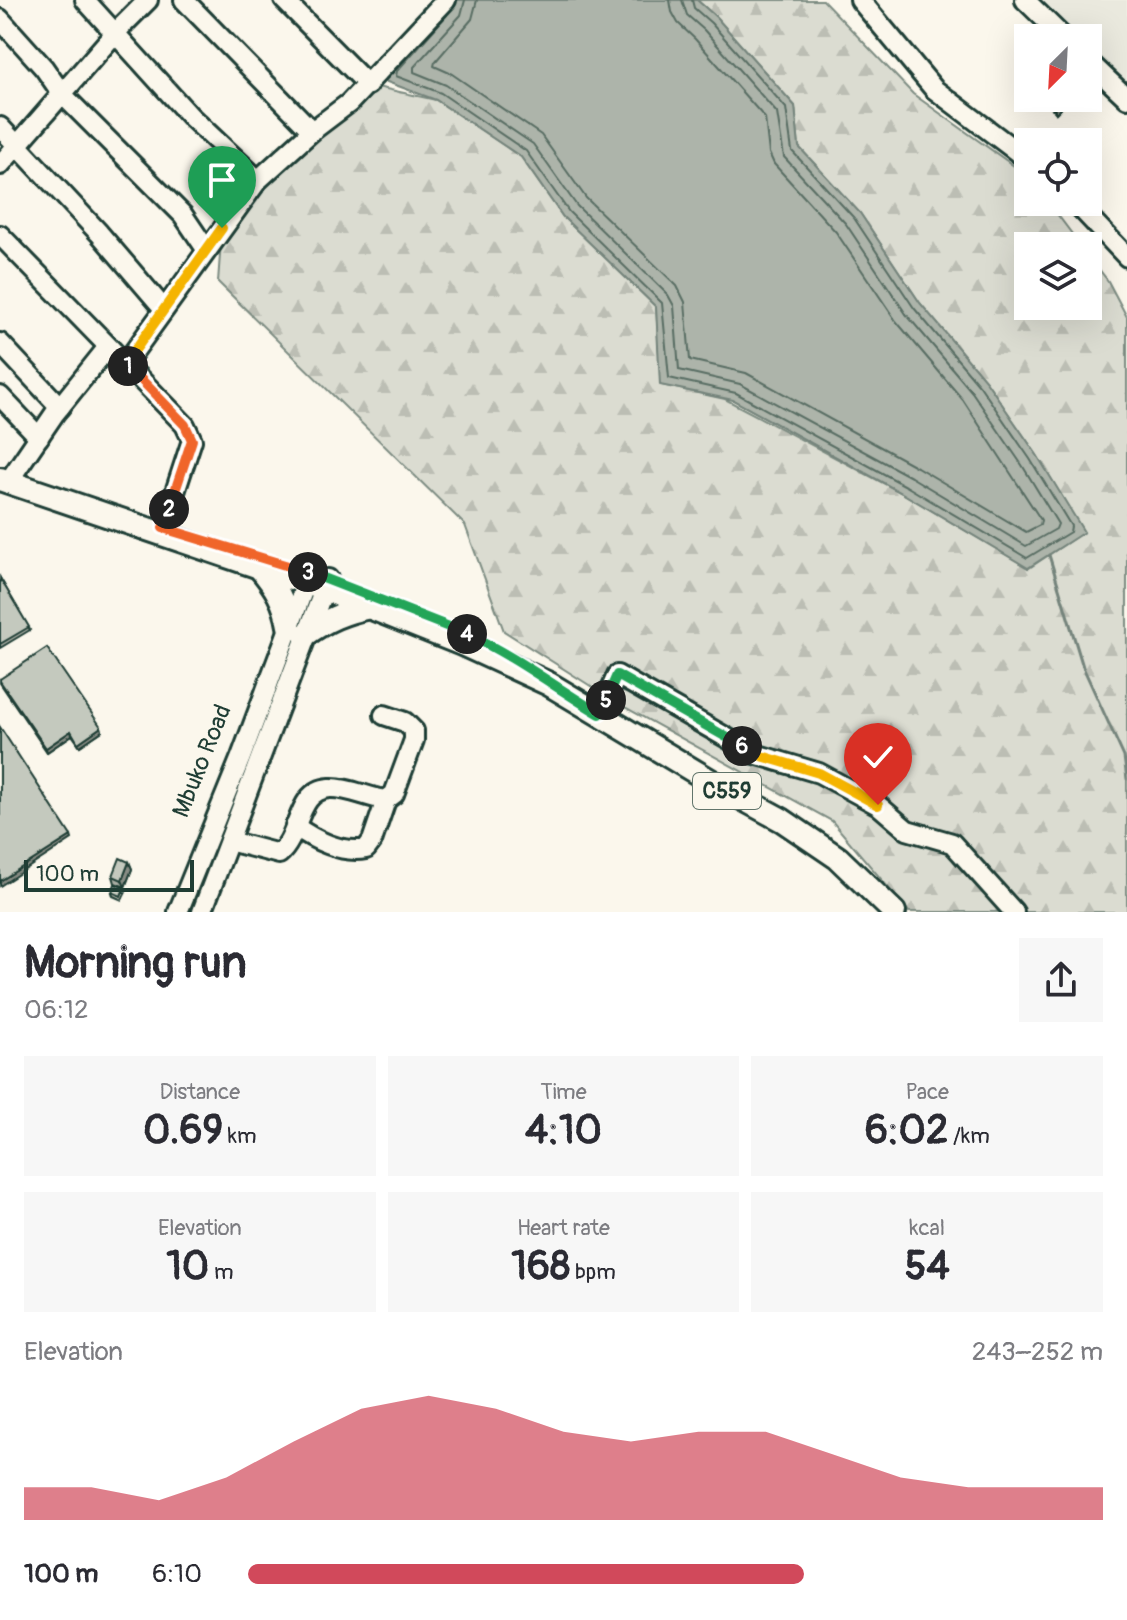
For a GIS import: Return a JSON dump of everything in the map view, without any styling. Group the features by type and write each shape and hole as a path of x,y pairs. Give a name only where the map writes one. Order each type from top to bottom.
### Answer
{"main road":[{"name":"C559","path":"4,481 317,581 476,638 515,658 549,684 714,783 782,820 838,858 894,912"},
{"name":"C559","path":"162,531 259,567 317,581 549,684"},
{"path":"259,567 286,607 292,638 342,613 370,607"}],"street":[{"path":"85,0 207,133 258,180"},
{"path":"0,165 115,33 148,0"},
{"path":"184,0 312,131"},
{"path":"284,0 368,85"},
{"path":"125,364 258,180 368,85 446,0"},
{"path":"860,0 934,89 1014,149"},
{"path":"1025,0 1050,24"},
{"path":"0,19 44,68 62,94 183,215 206,249"},
{"path":"1102,74 1127,98"},
{"path":"0,127 99,233 164,309"},
{"path":"1088,216 1127,257"},
{"path":"0,235 185,425 192,440 162,531"},
{"path":"0,343 60,407"},
{"path":"4,481 108,347"},
{"path":"0,396 39,437"},
{"path":"178,912 317,581"},
{"path":"202,912 229,841 292,638"},
{"name":"Mbuko Road","path":"168,912 274,642 292,638"},
{"path":"600,714 617,675 755,754 819,773 878,805 907,830 952,843 1014,912"},
{"path":"295,826 307,835 344,849 366,849 372,841 386,800 394,794 414,740 414,731 405,722 384,715"},
{"path":"229,841 279,854 286,847 309,796 332,787 386,800"}],"shaded area":[{"path":"1022,0 1127,0 1127,98 1102,74 1102,24 1048,24"}],"green space":[{"path":"697,0 823,0 913,94 1014,166 1014,216 1058,216 1070,232 1014,232 1014,320 1102,320 1102,273 1127,317 1127,912 909,912 832,821 619,704 504,631 465,525 218,282 222,228 300,143 368,85 436,100 521,157 563,217 656,307 661,385 725,399 902,493 1029,568 1083,532 1037,455 986,381 920,303 860,213 799,147 795,106 716,17"}],"water":[{"path":"450,0 697,0 716,17 795,106 799,147 860,213 920,303 986,381 1037,455 1084,532 1028,568 902,493 733,400 660,385 656,307 563,217 521,157 436,100 379,79"}],"building":[{"path":"0,578 29,627 0,644"},
{"path":"47,648 101,727 78,743 71,731 46,748 0,679"},
{"path":"0,727 71,836 0,881"},
{"path":"120,858 129,862 122,880 113,876"},
{"path":"115,884 124,888 121,896 112,892"}],"waterway":[{"path":"1049,555 1083,667 1124,757 1127,779"}],"route":[{"path":"222,228 125,364 185,425 192,440 163,528 310,572 451,626 515,658 549,684 600,714 617,675 755,754 819,773 878,805"}]}
